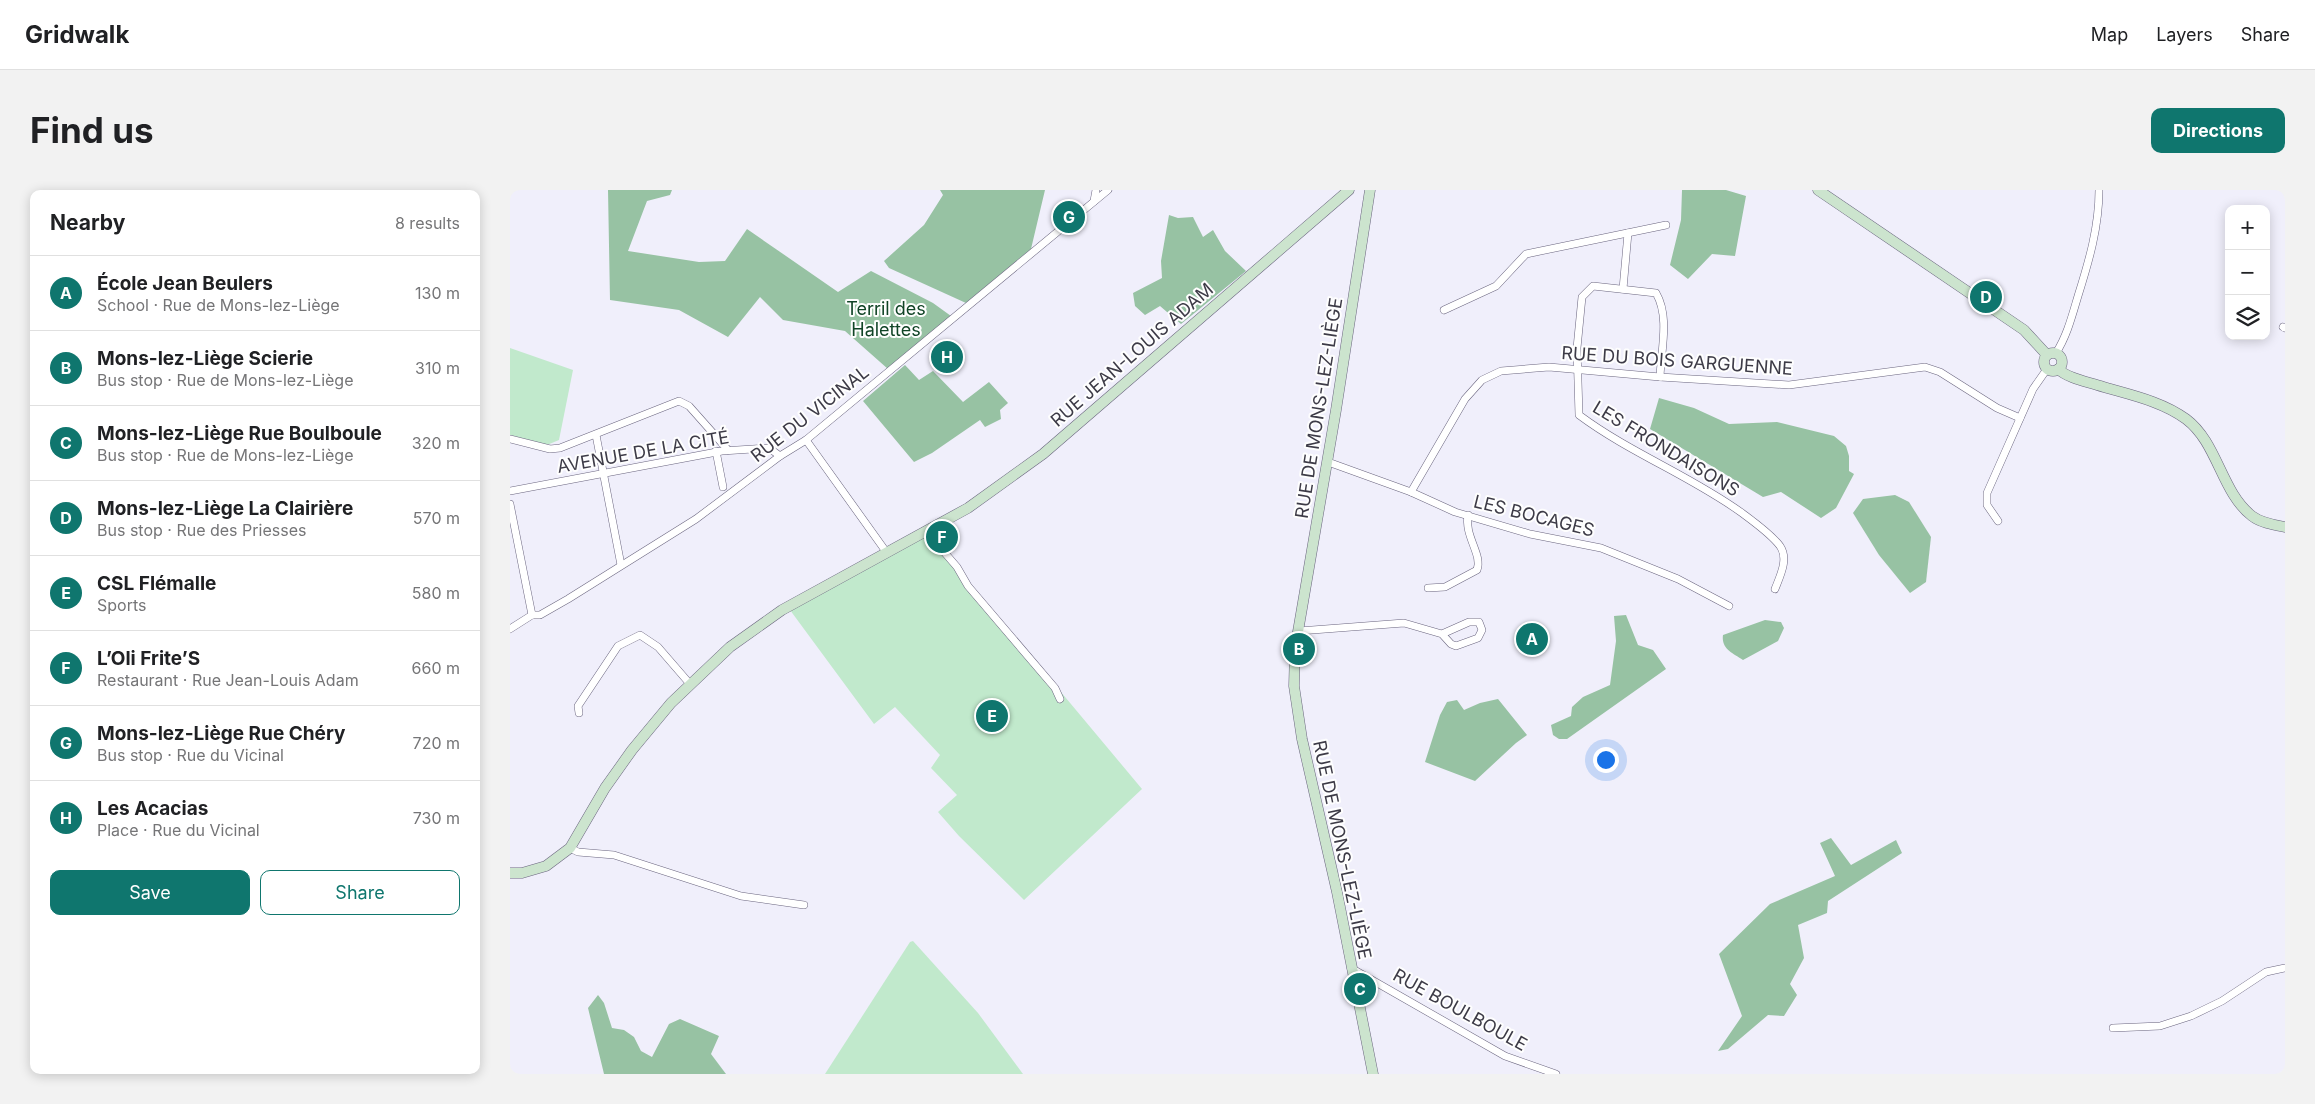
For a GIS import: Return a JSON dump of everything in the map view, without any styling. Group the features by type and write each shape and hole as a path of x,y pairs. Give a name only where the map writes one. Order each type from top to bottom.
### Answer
{"street":[{"path":"1094,201 1096,190"},
{"name":"RUE DU VICINAL","path":"510,628 532,615 540,615 547,611 715,507 780,456 806,440 1108,190"},
{"name":"RUE JEAN-LOUIS ADAM","path":"510,873 522,873 546,866 570,848 605,788 632,750 671,703 730,647 782,610 968,508 1043,454 1349,190"},
{"name":"RUE DE MONS-LEZ-LIÈGE","path":"1370,190 1328,462 1295,649 1294,686 1302,739 1337,892 1373,1074"},
{"path":"1818,190 2024,330 2051,354 2060,356 2062,361 2058,369 2052,371 2047,368 2044,360 2051,354 2068,331 2092,251 2098,218 2099,190"},
{"path":"1444,310 1466,298 1496,286 1526,254 1666,225"},
{"path":"1623,289 1628,233"},
{"name":"LES FRONDAISONS","path":"1660,377 1663,329 1662,304 1656,293 1593,286 1582,297 1577,370 1579,415 1620,442 1713,492 1752,520 1780,547 1784,565 1775,590"},
{"name":"RUE DU BOIS GARGUENNE","path":"1411,492 1465,399 1482,380 1501,371 1549,367 1660,377 1795,384 1925,367 1940,372 1987,402 2020,418"},
{"path":"1998,521 1987,505 1987,494 2033,389 2047,368"},
{"path":"2058,369 2078,380 2166,407 2187,420 2200,433 2238,500 2253,517 2269,524 2285,527"},
{"path":"510,439 555,449 596,435 679,401 689,406 728,450"},
{"path":"596,435 621,565"},
{"path":"806,440 887,553"},
{"name":"AVENUE DE LA CITÉ","path":"510,492 716,451 769,448 780,456"},
{"path":"716,451 723,487"},
{"name":"LES BOCAGES","path":"1328,462 1411,492 1456,512 1530,534 1601,548 1678,578 1729,606"},
{"path":"510,504 532,615"},
{"path":"1428,588 1445,588 1472,574 1478,568 1478,558 1467,530 1468,515"},
{"path":"926,531 957,567 968,586 1055,688 1060,699"},
{"path":"1299,631 1404,623 1442,634 1451,644 1460,646 1478,638 1482,630 1478,622 1472,621 1442,634"},
{"path":"579,713 578,706 618,646 640,635 658,647 690,684"},
{"path":"570,848 578,852 614,856 741,896 804,905"},
{"name":"RUE BOULBOULE","path":"1351,968 1505,1056 1556,1074"},
{"path":"2113,1028 2160,1026 2191,1016 2222,1001 2266,972 2285,968"}],"green space":[{"name":"Terril des Halettes","path":"608,190 672,190 670,195 647,201 628,251 699,262 725,261 747,229 838,292 871,271 933,303 951,316 888,369 845,331 783,320 760,297 728,337 679,310 610,300"},
{"name":"Terril des Halettes","path":"940,190 1045,190 1031,249 966,303 889,268 884,261 924,225 943,195"},
{"path":"1682,190 1726,190 1746,196 1735,256 1712,254 1688,279 1670,265 1681,220"},
{"path":"1169,215 1178,218 1193,217 1203,237 1213,230 1225,251 1246,271 1181,324 1160,306 1145,315 1135,306 1133,293 1162,278 1161,261"},
{"path":"510,348 573,370 559,440 547,445 510,435"},
{"path":"905,365 919,380 933,371 963,402 989,382 1008,403 1000,410 1001,419 985,427 980,420 932,453 914,462 863,401"},
{"path":"1659,398 1694,408 1729,424 1777,422 1834,436 1846,446 1849,456 1849,471 1854,474 1836,508 1821,518 1781,492 1763,497 1650,429"},
{"path":"1895,495 1909,502 1931,537 1926,582 1910,593 1879,555 1853,513 1863,499"},
{"path":"932,533 969,582 1142,789 1024,900 959,836 938,812 957,795 931,768 940,755 895,707 874,724 790,610"},
{"path":"1626,615 1638,645 1653,650 1666,669 1567,739 1559,739 1553,735 1551,725 1571,716 1572,707 1583,697 1610,685 1616,641 1614,616"},
{"path":"1765,620 1781,622 1784,628 1778,641 1743,660 1732,653 1724,644 1723,635"},
{"path":"1498,699 1527,735 1475,781 1425,762 1440,715 1447,702 1457,700 1464,710 1480,703"},
{"path":"1831,838 1851,865 1896,840 1902,853 1828,901 1827,913 1798,925 1804,958 1790,984 1797,995 1784,1016 1768,1015 1728,1049 1718,1051 1742,1016 1719,954 1770,904 1835,876 1820,843"},
{"path":"913,941 978,1013 1023,1074 825,1074 910,942"},
{"path":"598,995 604,1003 612,1028 624,1030 634,1037 641,1051 652,1057 669,1024 680,1019 719,1036 711,1054 726,1074 604,1074 588,1008"}],"place":[{"name":"Mons-lez-Liège Rue Chéry","path":"1069,217"},
{"name":"Mons-lez-Liège La Clairière","path":"1986,297"},
{"name":"Les Acacias","path":"947,357"},
{"name":"L’Oli Frite’S","path":"942,537"},
{"name":"École Jean Beulers","path":"1532,639"},
{"name":"Mons-lez-Liège Scierie","path":"1299,649"},
{"name":"CSL Flémalle","path":"992,716"},
{"name":"Mons-lez-Liège Rue Boulboule","path":"1360,989"}]}
